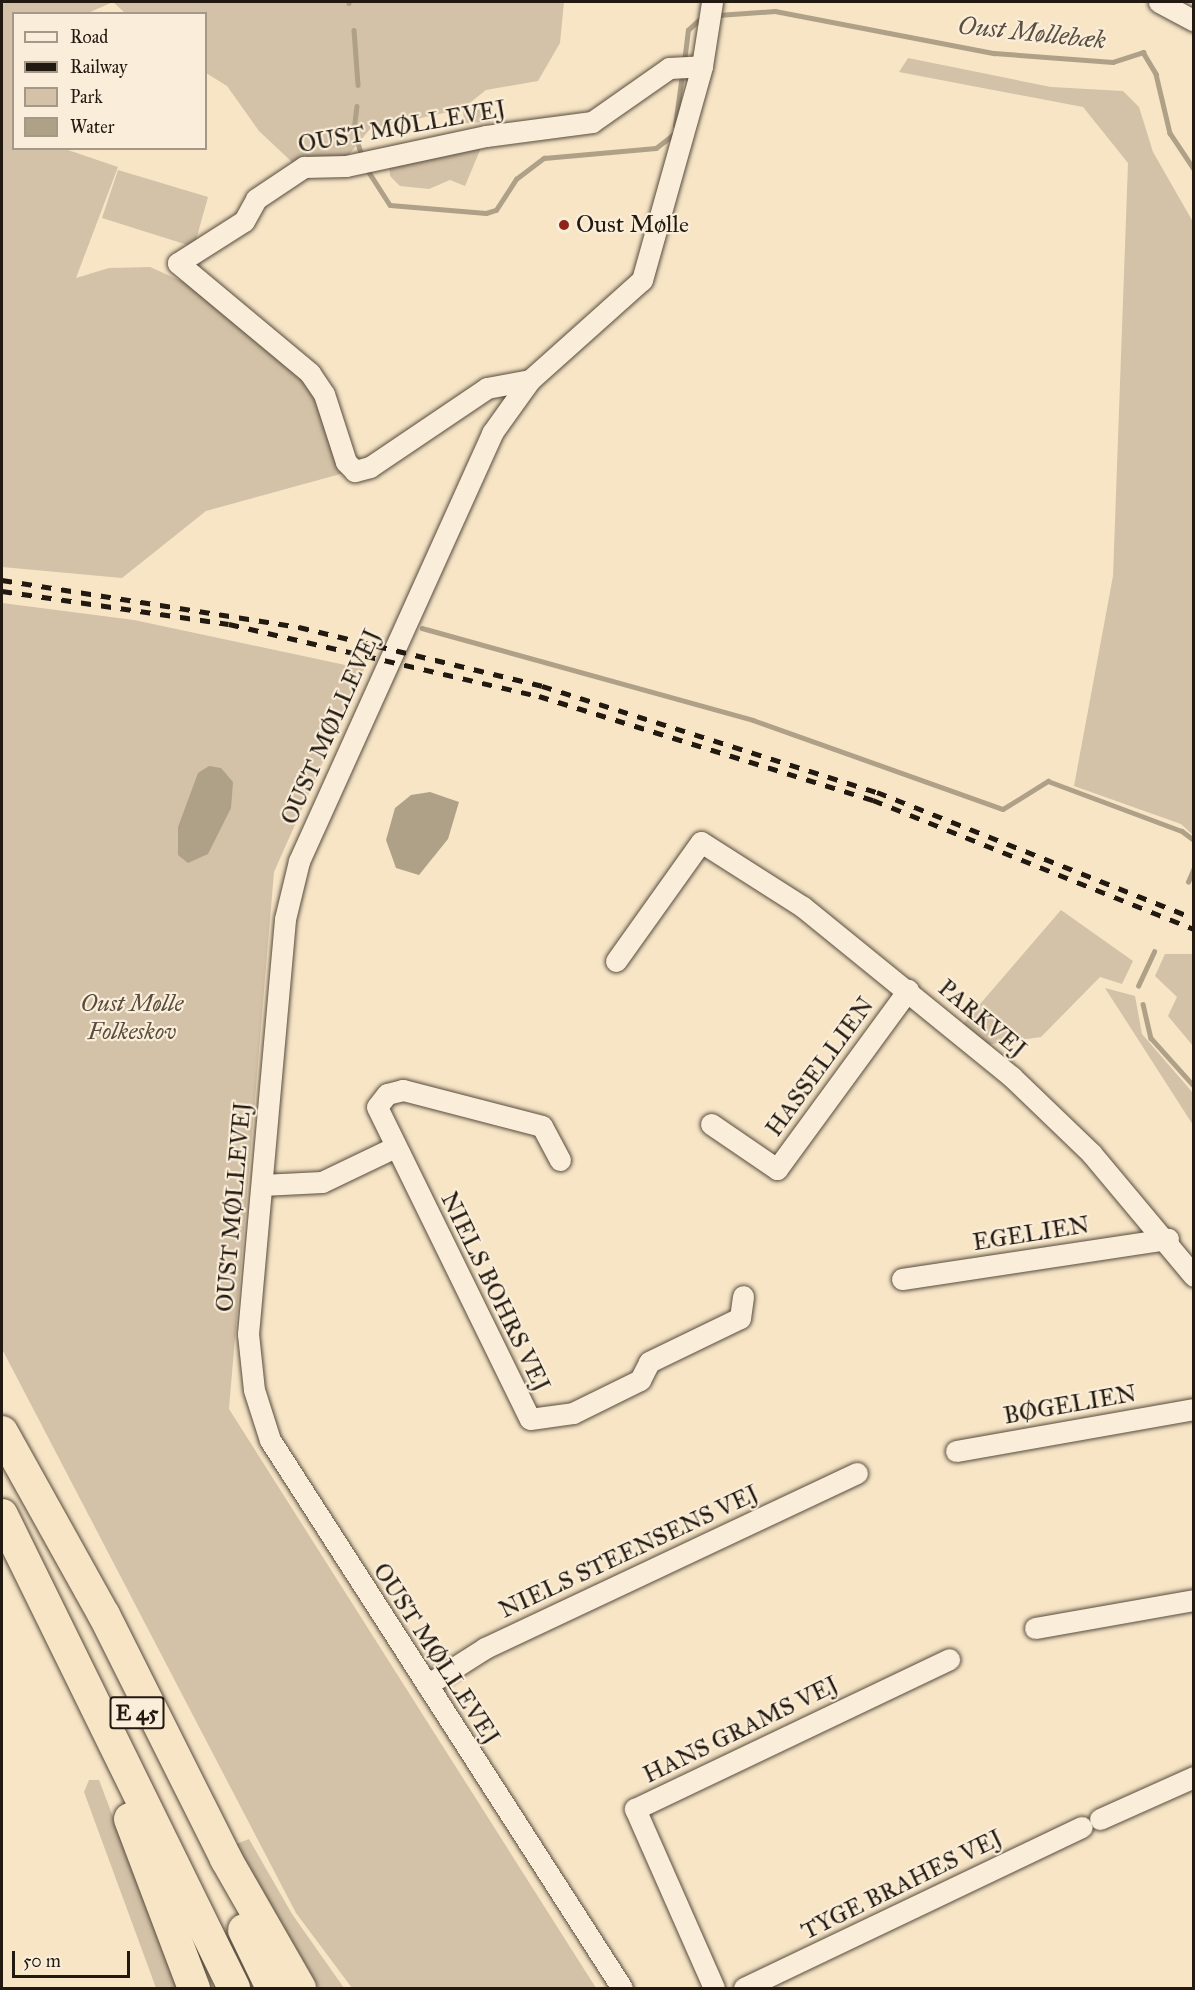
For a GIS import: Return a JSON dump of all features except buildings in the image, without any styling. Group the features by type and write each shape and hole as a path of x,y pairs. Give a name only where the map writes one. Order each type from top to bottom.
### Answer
{"highway":[{"path":"2,1432 104,1615 226,1859 300,1989"},
{"name":"E 45","path":"2,1438 272,1989"},
{"name":"E 45","path":"2,1515 234,1989"},
{"path":"2,1540 113,1779 194,1989"}],"street":[{"name":"OUST MØLLEVEJ","path":"622,1989 270,1440 254,1390 248,1334 285,919 299,861 492,433 530,380 642,280 702,66 712,2"},
{"path":"1159,2 1194,21"},
{"name":"OUST MØLLEVEJ","path":"530,380 487,388 370,467 355,471 346,462 324,394 310,373 178,262 244,221 256,199 291,173 323,164 346,166 486,136 592,122 669,68 702,66"},
{"name":"PARKVEJ","path":"616,962 701,842 803,907 909,990 1083,1145 1168,1239 1194,1276"},
{"name":"HASSELLIEN","path":"711,1124 777,1169 909,990"},
{"name":"NIELS BOHRS VEJ","path":"560,1160 542,1126 403,1090 387,1094 377,1107 530,1419 573,1413 640,1380 650,1362 740,1318 743,1296"},
{"path":"262,1185 322,1182 395,1147"},
{"name":"EGELIEN","path":"902,1279 1168,1239"},
{"name":"BØGELIEN","path":"956,1451 1194,1409"},
{"name":"NIELS STEENSENS VEJ","path":"427,1685 485,1648 856,1473"},
{"path":"1035,1628 1194,1600"},
{"name":"HANS GRAMS VEJ","path":"714,1989 635,1809 949,1659"},
{"name":"TYGE BRAHES VEJ","path":"744,1989 1091,1823 1194,1778"}],"green space":[{"path":"2,2 113,2 90,12 12,12 12,150 68,150 118,167 76,278 109,268 150,267 208,293 317,389 344,473 206,511 122,578 2,567"},
{"path":"113,2 564,2 560,43 538,81 486,90 462,109 370,129 346,158 293,163 259,131 227,86 207,74 207,12 124,12"},
{"path":"908,58 1051,87 1123,91 1139,107 1153,152 1193,222 1193,835 1181,824 1074,786 1113,576 1128,163 1083,107 899,72"},
{"path":"490,109 490,122 464,123 463,110"},
{"path":"483,143 465,186 450,180 429,189 400,186 390,176 389,164"},
{"path":"118,170 208,197 194,247 102,218"},
{"name":"Oust Mølle Folkeskov","path":"2,603 134,620 364,669 274,872 229,1409 596,1988 352,1988 296,1913 2,1349"},
{"path":"1061,910 1133,961 1122,984 1100,977 1041,1037 985,1045 962,1025"},
{"path":"1165,954 1193,954 1193,1046 1168,1016 1177,997 1155,976"},
{"path":"1105,988 1135,996 1142,1034 1193,1093 1193,1125"},
{"path":"89,1780 99,1780 178,1988 156,1988 84,1792"},
{"path":"249,1839 292,1914 344,1988 319,1988 236,1844"}],"water":[{"path":"209,766 221,768 233,782 231,808 208,854 188,863 178,855 178,827 198,773"},
{"path":"430,792 459,802 448,839 419,875 396,868 386,840 395,808 411,795"}],"waterway":[{"name":"Oust Møllebæk","path":"718,15 775,11 994,53 1113,62 1143,52 1156,74 1170,133 1194,169"},
{"name":"Oust Møllebæk","path":"684,62 688,30 702,17"},
{"name":"Oust Møllebæk","path":"354,30 358,85"},
{"name":"Oust Møllebæk","path":"675,126 682,74"},
{"name":"Oust Møllebæk","path":"357,106 354,131 362,156"},
{"name":"Oust Møllebæk","path":"365,166 390,205 486,213 496,210 516,179 544,158 656,148 674,134"},
{"path":"422,628 753,720 1003,809 1048,781 1182,831 1194,840"},
{"name":"Oust Møllebæk","path":"1188,882 1194,868"},
{"name":"Oust Møllebæk","path":"1138,986 1154,951"},
{"name":"Oust Møllebæk","path":"1143,1004 1151,1038 1194,1086"}],"railway":[{"path":"2,580 299,627 542,686 877,792 1194,918"},
{"path":"2,591 229,624 539,696 873,800 1194,929"}],"place":[{"name":"Oust Mølle","path":"564,225"}]}
